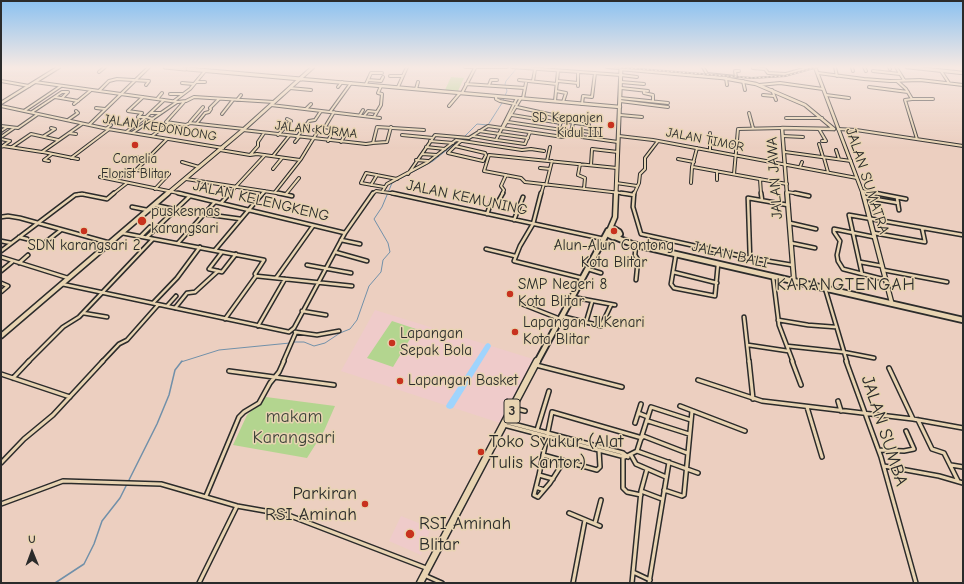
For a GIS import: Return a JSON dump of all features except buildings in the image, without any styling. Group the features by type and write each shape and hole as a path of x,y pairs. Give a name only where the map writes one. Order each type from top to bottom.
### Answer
{"highway":[{"path":"614,237 609,235 608,231 614,230 620,233 623,238 634,244"},
{"name":"3","path":"420,583 608,231"},
{"path":"604,239 619,236 620,233"},
{"name":"JALAN BALI","path":"614,237 634,244 718,264 963,320"}],"main road":[{"path":"1,105 17,94"},
{"path":"1,336 244,130 283,94"},
{"path":"476,94 620,107"},
{"path":"620,94 620,136 615,218 620,233"},
{"path":"781,94 806,106 834,129"},
{"name":"JALAN SUMATRA","path":"826,95 852,161 864,197 892,304"},
{"name":"JALAN JAWA","path":"794,281 782,128 838,128"},
{"path":"608,231 615,218"}],"street":[{"path":"24,111 49,94"},
{"path":"32,112 58,94"},
{"path":"62,98 66,94"},
{"path":"74,104 85,94"},
{"path":"88,125 121,94"},
{"path":"123,94 185,102"},
{"path":"156,99 162,94"},
{"path":"174,101 183,94"},
{"path":"237,100 241,94"},
{"path":"330,112 343,94"},
{"path":"374,117 381,105 382,94"},
{"path":"449,106 460,94"},
{"path":"508,120 522,94"},
{"path":"555,101 556,94"},
{"path":"563,102 566,94"},
{"path":"582,104 584,96 592,97 592,94"},
{"path":"650,94 654,95 653,101"},
{"path":"909,94 912,99"},
{"path":"763,95 774,96 776,100"},
{"path":"826,95 849,98"},
{"path":"496,96 496,99 503,102 562,116 563,118 559,129"},
{"path":"54,97 78,101"},
{"path":"143,97 128,111 142,113 138,117 146,117 154,120"},
{"path":"152,136 169,123 166,122 185,102 194,97 233,99 380,118"},
{"path":"197,124 205,113 209,112 211,109 210,108 219,98"},
{"path":"496,140 505,127 514,104 521,98"},
{"path":"222,114 233,99"},
{"path":"917,139 905,100 933,99"},
{"path":"126,132 151,113 164,100"},
{"path":"620,100 668,103"},
{"path":"620,100 668,107"},
{"path":"133,134 178,102"},
{"path":"306,109 311,104"},
{"name":"JALAN KEDONDONG","path":"1,105 133,134 152,136 250,155 256,154 300,160"},
{"path":"190,123 203,107"},
{"path":"96,108 106,109"},
{"path":"360,116 363,110"},
{"path":"68,120 78,113 76,111"},
{"path":"295,142 309,121 315,120 322,111"},
{"path":"364,116 368,111 377,112"},
{"path":"328,141 335,128 325,127 334,112"},
{"path":"151,113 162,114"},
{"path":"749,113 753,128"},
{"path":"1,126 19,128 39,114"},
{"path":"512,115 589,125"},
{"path":"620,115 642,117"},
{"path":"786,118 822,118"},
{"path":"278,135 291,121 286,119"},
{"path":"508,120 571,132 597,133 596,139"},
{"name":"JALAN KURMA","path":"169,123 186,125 190,123 328,141 372,143 376,128 424,130"},
{"path":"571,132 573,123"},
{"path":"42,152 82,124"},
{"path":"584,124 582,137 619,142"},
{"path":"71,158 111,125"},
{"path":"408,174 416,160 432,138 436,135 466,138 473,136 486,126 563,137 566,131"},
{"path":"1,131 7,127"},
{"path":"1,138 14,128"},
{"path":"44,136 55,129 51,128"},
{"path":"372,143 387,142 391,128"},
{"path":"734,174 738,129 782,128"},
{"path":"838,128 963,146"},
{"path":"819,129 826,141 822,141"},
{"path":"275,192 314,139 318,131 314,130"},
{"path":"479,131 528,138"},
{"path":"473,136 525,144 530,132"},
{"path":"69,133 76,134"},
{"path":"250,155 258,146 258,142 265,133"},
{"path":"341,142 346,133"},
{"path":"710,133 710,150"},
{"path":"12,147 31,134 59,140"},
{"path":"402,135 432,138"},
{"path":"273,156 290,136"},
{"name":"JALAN TIMOR","path":"620,136 710,150 857,178"},
{"path":"783,136 803,137"},
{"path":"455,146 485,154 486,156 482,162 448,153 455,146 458,141 458,137"},
{"path":"1,138 10,141 2,146"},
{"path":"136,170 167,139"},
{"path":"430,141 453,143"},
{"path":"382,192 384,187 428,162 453,143 458,141 544,151"},
{"path":"658,141 644,158 645,168 640,174 632,194 634,210 640,233 642,235 672,240 750,258 793,265"},
{"path":"819,144 828,172"},
{"path":"729,145 737,146"},
{"path":"2,146 78,159"},
{"path":"426,147 445,149"},
{"path":"547,161 550,147"},
{"path":"691,183 697,148"},
{"path":"591,165 592,149 618,152"},
{"path":"836,150 839,160"},
{"path":"784,152 852,161"},
{"path":"49,161 44,160 52,154"},
{"path":"421,154 438,155"},
{"path":"221,203 265,155"},
{"path":"618,168 488,156 484,172 522,178 524,182 632,194"},
{"path":"133,157 146,159"},
{"path":"273,169 283,158"},
{"path":"678,159 694,162"},
{"path":"416,160 428,162"},
{"path":"552,161 533,224 514,260 516,263 582,278"},
{"path":"182,162 199,167"},
{"path":"800,167 802,162"},
{"path":"580,164 578,175 585,178 584,189"},
{"path":"693,166 787,184"},
{"path":"540,168 550,169"},
{"path":"116,180 128,170 169,174 155,188"},
{"path":"717,171 717,180"},
{"path":"384,187 360,183 364,173 397,179"},
{"path":"372,185 377,175"},
{"path":"487,214 492,203 498,202 501,197 504,190 501,186 506,175"},
{"name":"JALAN KELENGKENG","path":"100,177 221,203 346,233"},
{"path":"186,178 215,184 236,185 292,196"},
{"path":"286,194 299,178"},
{"path":"760,180 762,200"},
{"path":"1,251 76,195 82,194 107,199 128,183"},
{"path":"616,183 636,185"},
{"path":"291,332 341,240 378,186"},
{"path":"215,250 265,191"},
{"path":"862,191 906,199"},
{"name":"JALAN KEMUNING","path":"375,192 386,192 604,239"},
{"path":"787,192 809,196"},
{"path":"146,238 190,196"},
{"path":"514,220 523,197"},
{"path":"864,197 898,203"},
{"path":"750,258 748,198 788,205"},
{"path":"897,198 899,210"},
{"path":"178,243 215,202"},
{"path":"156,205 186,212"},
{"path":"132,207 149,211"},
{"path":"204,214 241,219"},
{"path":"1,217 8,216 20,218 110,243"},
{"path":"862,274 849,216 963,235"},
{"path":"789,223 816,229"},
{"path":"141,237 150,226"},
{"path":"276,278 313,226"},
{"path":"886,280 841,267 837,255 840,241 834,232 834,229 925,242 922,228"},
{"path":"47,241 61,230"},
{"path":"122,233 264,260 255,274 256,276 225,319"},
{"path":"19,237 27,239"},
{"path":"13,378 63,327 78,318 153,239"},
{"path":"341,240 360,244"},
{"path":"1,241 11,243"},
{"path":"791,243 815,248"},
{"path":"634,244 635,255 638,260 636,280"},
{"path":"153,303 177,278 200,247"},
{"path":"486,249 515,256"},
{"path":"222,252 209,269 222,272 236,254"},
{"path":"335,252 367,261"},
{"path":"676,254 671,284 674,288 713,297 715,294 718,264"},
{"path":"19,263 28,255"},
{"path":"1,258 68,278"},
{"path":"1,270 12,261"},
{"path":"860,262 947,282"},
{"path":"307,265 326,267 351,273"},
{"path":"587,269 601,273"},
{"path":"176,308 187,293 195,292 218,271"},
{"path":"673,272 716,283"},
{"path":"256,276 318,284 352,286"},
{"path":"773,277 778,320 801,385"},
{"path":"258,326 285,279"},
{"path":"931,279 933,285"},
{"path":"1,283 8,286 1,292"},
{"path":"62,284 284,332 317,335 339,331"},
{"name":"JALAN SUMBA","path":"821,288 879,450 916,583"},
{"path":"167,306 176,296"},
{"path":"522,304 561,318 601,326 613,305 572,297"},
{"path":"586,322 592,302"},
{"path":"1,462 24,439 53,415 82,382 119,344 127,340 158,304"},
{"path":"302,311 326,315"},
{"path":"83,313 107,317"},
{"path":"744,317 753,399"},
{"path":"778,320 835,327"},
{"path":"1,330 6,332"},
{"path":"206,496 239,417 244,412 259,403 270,383 279,372 296,332"},
{"path":"748,345 788,351"},
{"path":"787,346 837,351 874,358"},
{"path":"536,364 622,388"},
{"path":"889,368 913,419"},
{"path":"229,371 334,384"},
{"path":"1,374 70,397"},
{"path":"698,380 753,399 913,419 963,428"},
{"path":"536,430 549,391"},
{"path":"838,401 841,411"},
{"path":"635,423 641,404"},
{"path":"680,406 745,431"},
{"path":"505,424 629,456 637,451 652,407 691,420"},
{"path":"808,407 822,457"},
{"path":"513,408 525,411"},
{"path":"664,490 683,496 692,411"},
{"path":"564,461 540,497 536,497 534,493 539,476 546,435 553,412 643,437 687,453"},
{"path":"638,412 648,419 689,434"},
{"path":"918,420 932,448 936,451 943,452 958,481"},
{"path":"505,424 536,430 546,435"},
{"path":"879,450 904,451 914,449 906,431"},
{"path":"543,455 597,470 600,467 600,449"},
{"path":"637,451 698,473"},
{"path":"622,455 623,488 627,492 640,495"},
{"path":"629,456 636,464 666,477"},
{"path":"633,572 649,582 669,462"},
{"path":"950,465 963,467"},
{"path":"884,466 939,476 963,483"},
{"path":"632,583 640,495 646,469"},
{"path":"539,476 553,479"},
{"path":"1,504 63,481 161,484 237,506 288,514 427,568"},
{"path":"536,487 544,490"},
{"path":"641,491 662,499"},
{"path":"595,523 601,500"},
{"path":"199,583 237,506"},
{"path":"569,514 600,526"},
{"path":"573,583 585,520"},
{"path":"424,574 442,583"}],"shaded area":[{"path":"375,310 533,359 503,424 341,371"},
{"name":"RSI Aminah Blitar","path":"401,516 431,528 421,555 389,541"}],"green space":[{"name":"Lapangan Sepak Bola","path":"392,321 416,329 393,367 367,358"},
{"name":"makam Karangsari","path":"266,397 335,406 324,431 307,458 233,445 247,415"}],"waterway":[{"path":"461,140 477,124 488,125 506,94"},
{"path":"293,342 304,342 314,346 325,343 340,333 350,329 357,320 369,286 381,272 383,260 390,252 388,243 374,219 382,207 392,183 433,161 458,141"},
{"path":"181,362 219,350 290,343"},
{"path":"450,406 488,346"},
{"path":"55,583 84,564 94,544 102,521 120,498 157,424 169,395 175,370 181,362"}],"place":[{"name":"SD Kepanjen Kidul III","path":"611,125"},
{"name":"Camelia Florist Blitar","path":"135,145"},
{"name":"puskesmas karangsari","path":"142,221"},
{"name":"SDN karangsari 2","path":"84,231"},
{"name":"Alun-Alun Contong Kota Blitar","path":"614,231"},
{"name":"SMP Negeri 8 Kota Blitar","path":"510,294"},
{"name":"Lapangan Jl.Kenari Kota Blitar","path":"515,332"},
{"name":"Lapangan Sepak Bola","path":"392,343"},
{"name":"Lapangan Basket","path":"400,381"},
{"name":"Toko Syukur (Alat Tulis Kantor)","path":"481,452"},
{"name":"Parkiran RSI Aminah","path":"365,504"},
{"name":"RSI Aminah Blitar","path":"410,534"}],"district":[{"name":"KARANGTENGAH","path":"846,285"}]}
